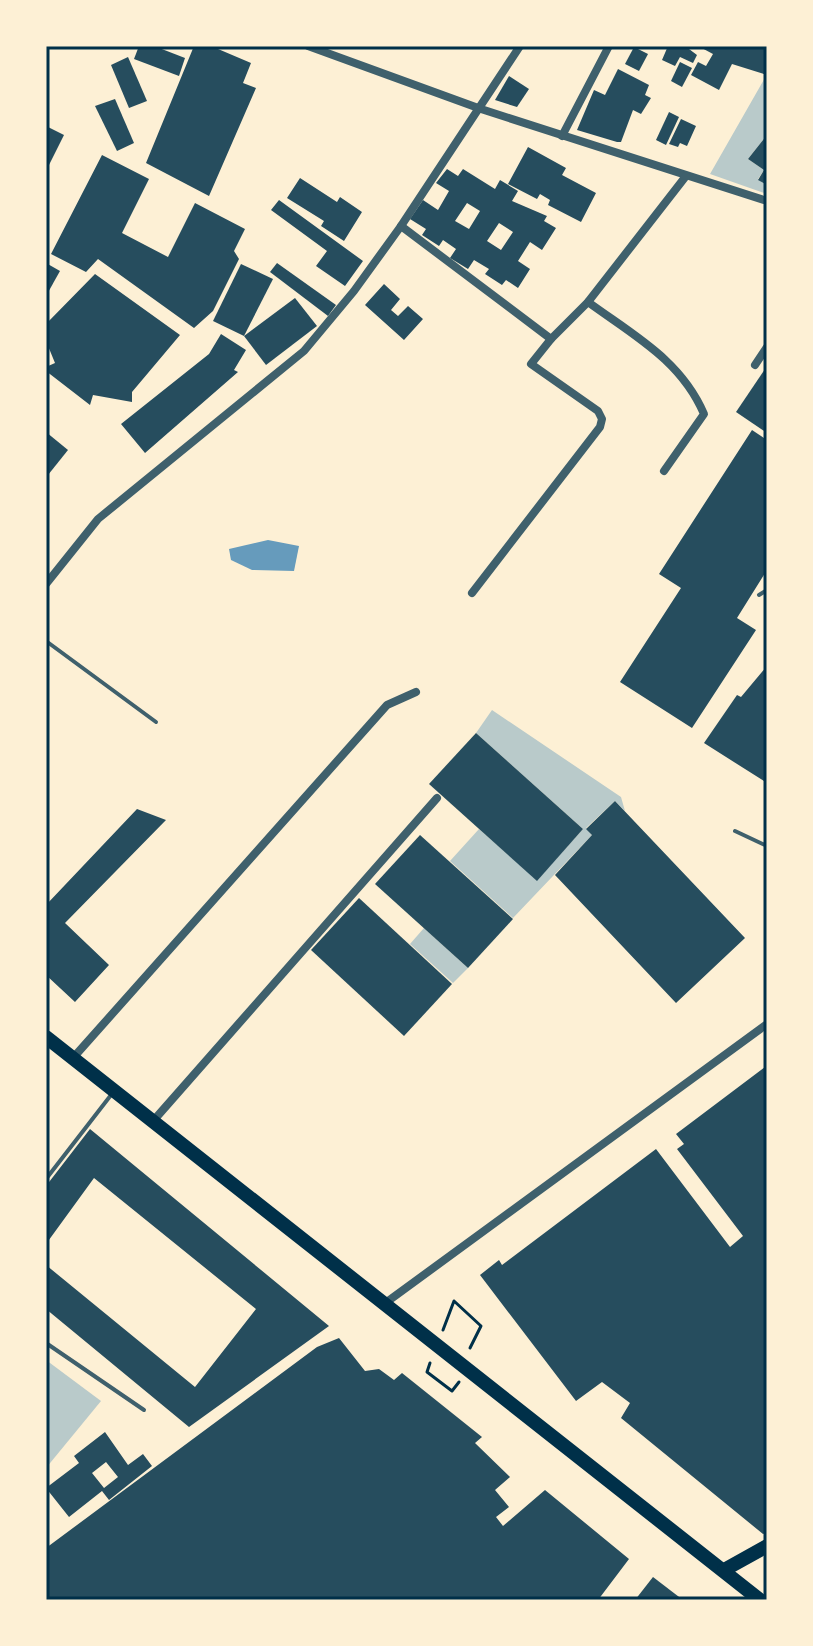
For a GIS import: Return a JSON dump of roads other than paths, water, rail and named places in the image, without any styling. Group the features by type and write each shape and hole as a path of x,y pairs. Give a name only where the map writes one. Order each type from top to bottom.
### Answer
{"main road":[{"path":"46,1037 760,1600"},
{"path":"724,1570 767,1546"}],"street":[{"path":"308,46 481,109 767,201"},
{"path":"46,584 98,519 304,351 354,291 401,226 520,46"},
{"path":"562,136 609,46"},
{"path":"472,593 600,427 602,419 598,411 531,364 588,302 686,176"},
{"path":"401,226 551,339"},
{"path":"588,302 678,369 695,393 704,414 664,471"},
{"path":"755,365 767,347"},
{"path":"73,1058 387,705 416,692"},
{"path":"154,1120 437,798"},
{"path":"383,1305 767,1024"}],"lane":[{"path":"759,595 767,590"},
{"path":"46,641 156,722"},
{"path":"735,831 767,846"},
{"path":"46,1179 115,1090"},
{"path":"46,1343 144,1410"}],"water":[{"path":"268,540 299,546 294,571 252,570 231,560 229,549"}]}
